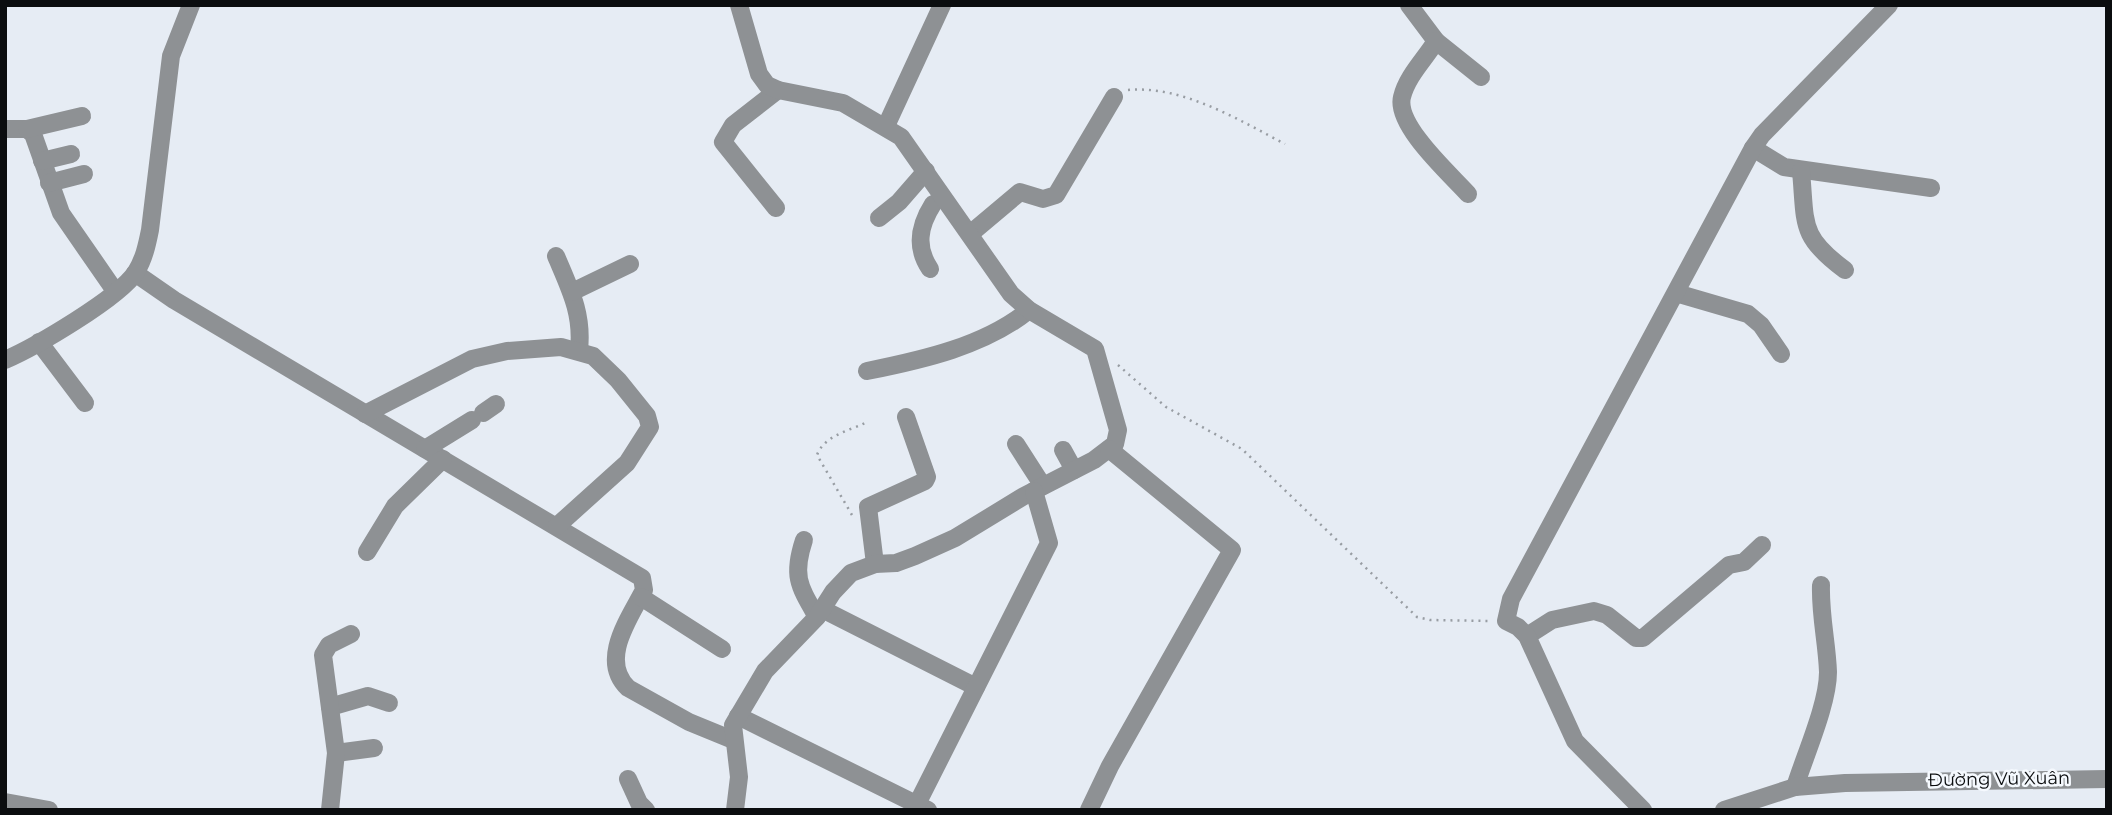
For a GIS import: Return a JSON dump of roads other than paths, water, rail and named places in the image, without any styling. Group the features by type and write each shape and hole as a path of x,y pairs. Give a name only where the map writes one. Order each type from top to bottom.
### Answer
{"street":[{"path":"5,360 85,315 135,274 146,250 150,230 171,56 191,5"},
{"path":"735,810 739,777 733,725 765,671 820,613 851,573 875,564 896,563 946,542 1109,449 1115,444 1118,429 1095,349 1029,310 1011,294 970,234 940,198 926,171 901,137 886,126 828,97 778,90 767,85 759,74 740,5"},
{"path":"886,126 942,5"},
{"path":"1409,5 1436,41 1481,77"},
{"path":"1643,810 1575,741 1527,636 1506,621 1518,582 1753,148 1836,56 1889,5"},
{"path":"1436,41 1401,98 1401,113 1421,142 1468,194"},
{"path":"776,208 723,142 733,125 778,90"},
{"path":"970,234 1020,192 1042,199 1056,195 1114,97"},
{"path":"5,129 27,129 82,116"},
{"path":"27,129 33,134 61,213 115,291"},
{"path":"1753,148 1784,167 1801,171 1931,188"},
{"path":"42,161 71,154"},
{"path":"879,218 899,202 926,171"},
{"path":"1801,171 1806,224 1812,242 1845,270"},
{"path":"49,183 84,174"},
{"path":"930,269 919,249 925,220 940,198"},
{"path":"556,256 572,292 582,327 579,350"},
{"path":"572,292 631,264"},
{"path":"135,274 174,300 642,578 645,583 614,657 620,680 628,688 689,722 733,740"},
{"path":"1676,293 1748,314 1761,325 1782,355"},
{"path":"866,371 944,352 1009,326 1029,310"},
{"path":"39,342 85,403"},
{"path":"365,414 472,359 507,351 561,347 593,356 618,380 647,416 650,427 627,463 557,526"},
{"path":"425,449 484,412"},
{"path":"875,564 868,507 925,481 927,477 906,417"},
{"path":"738,716 920,808 976,687 1049,544 1039,488 1016,444"},
{"path":"1089,810 1110,766 1232,551 1109,449"},
{"path":"1063,450 1074,470"},
{"path":"367,552 395,506 443,459"},
{"path":"804,540 797,563 797,578 820,613 976,687"},
{"path":"1527,636 1552,620 1594,611 1607,615 1636,638 1643,638 1729,565 1744,562 1762,545"},
{"path":"1795,787 1826,696 1828,672 1820,613 1821,585"},
{"path":"640,597 722,649"},
{"path":"330,810 336,753 323,655 329,645 351,634"},
{"path":"330,707 368,696 389,703"},
{"path":"336,753 374,748"},
{"path":"628,779 639,803 646,810"},
{"name":"Đường Vũ Xuân","path":"1724,810 1795,787 1890,781 2107,779"},
{"path":"5,802 49,810"}]}
